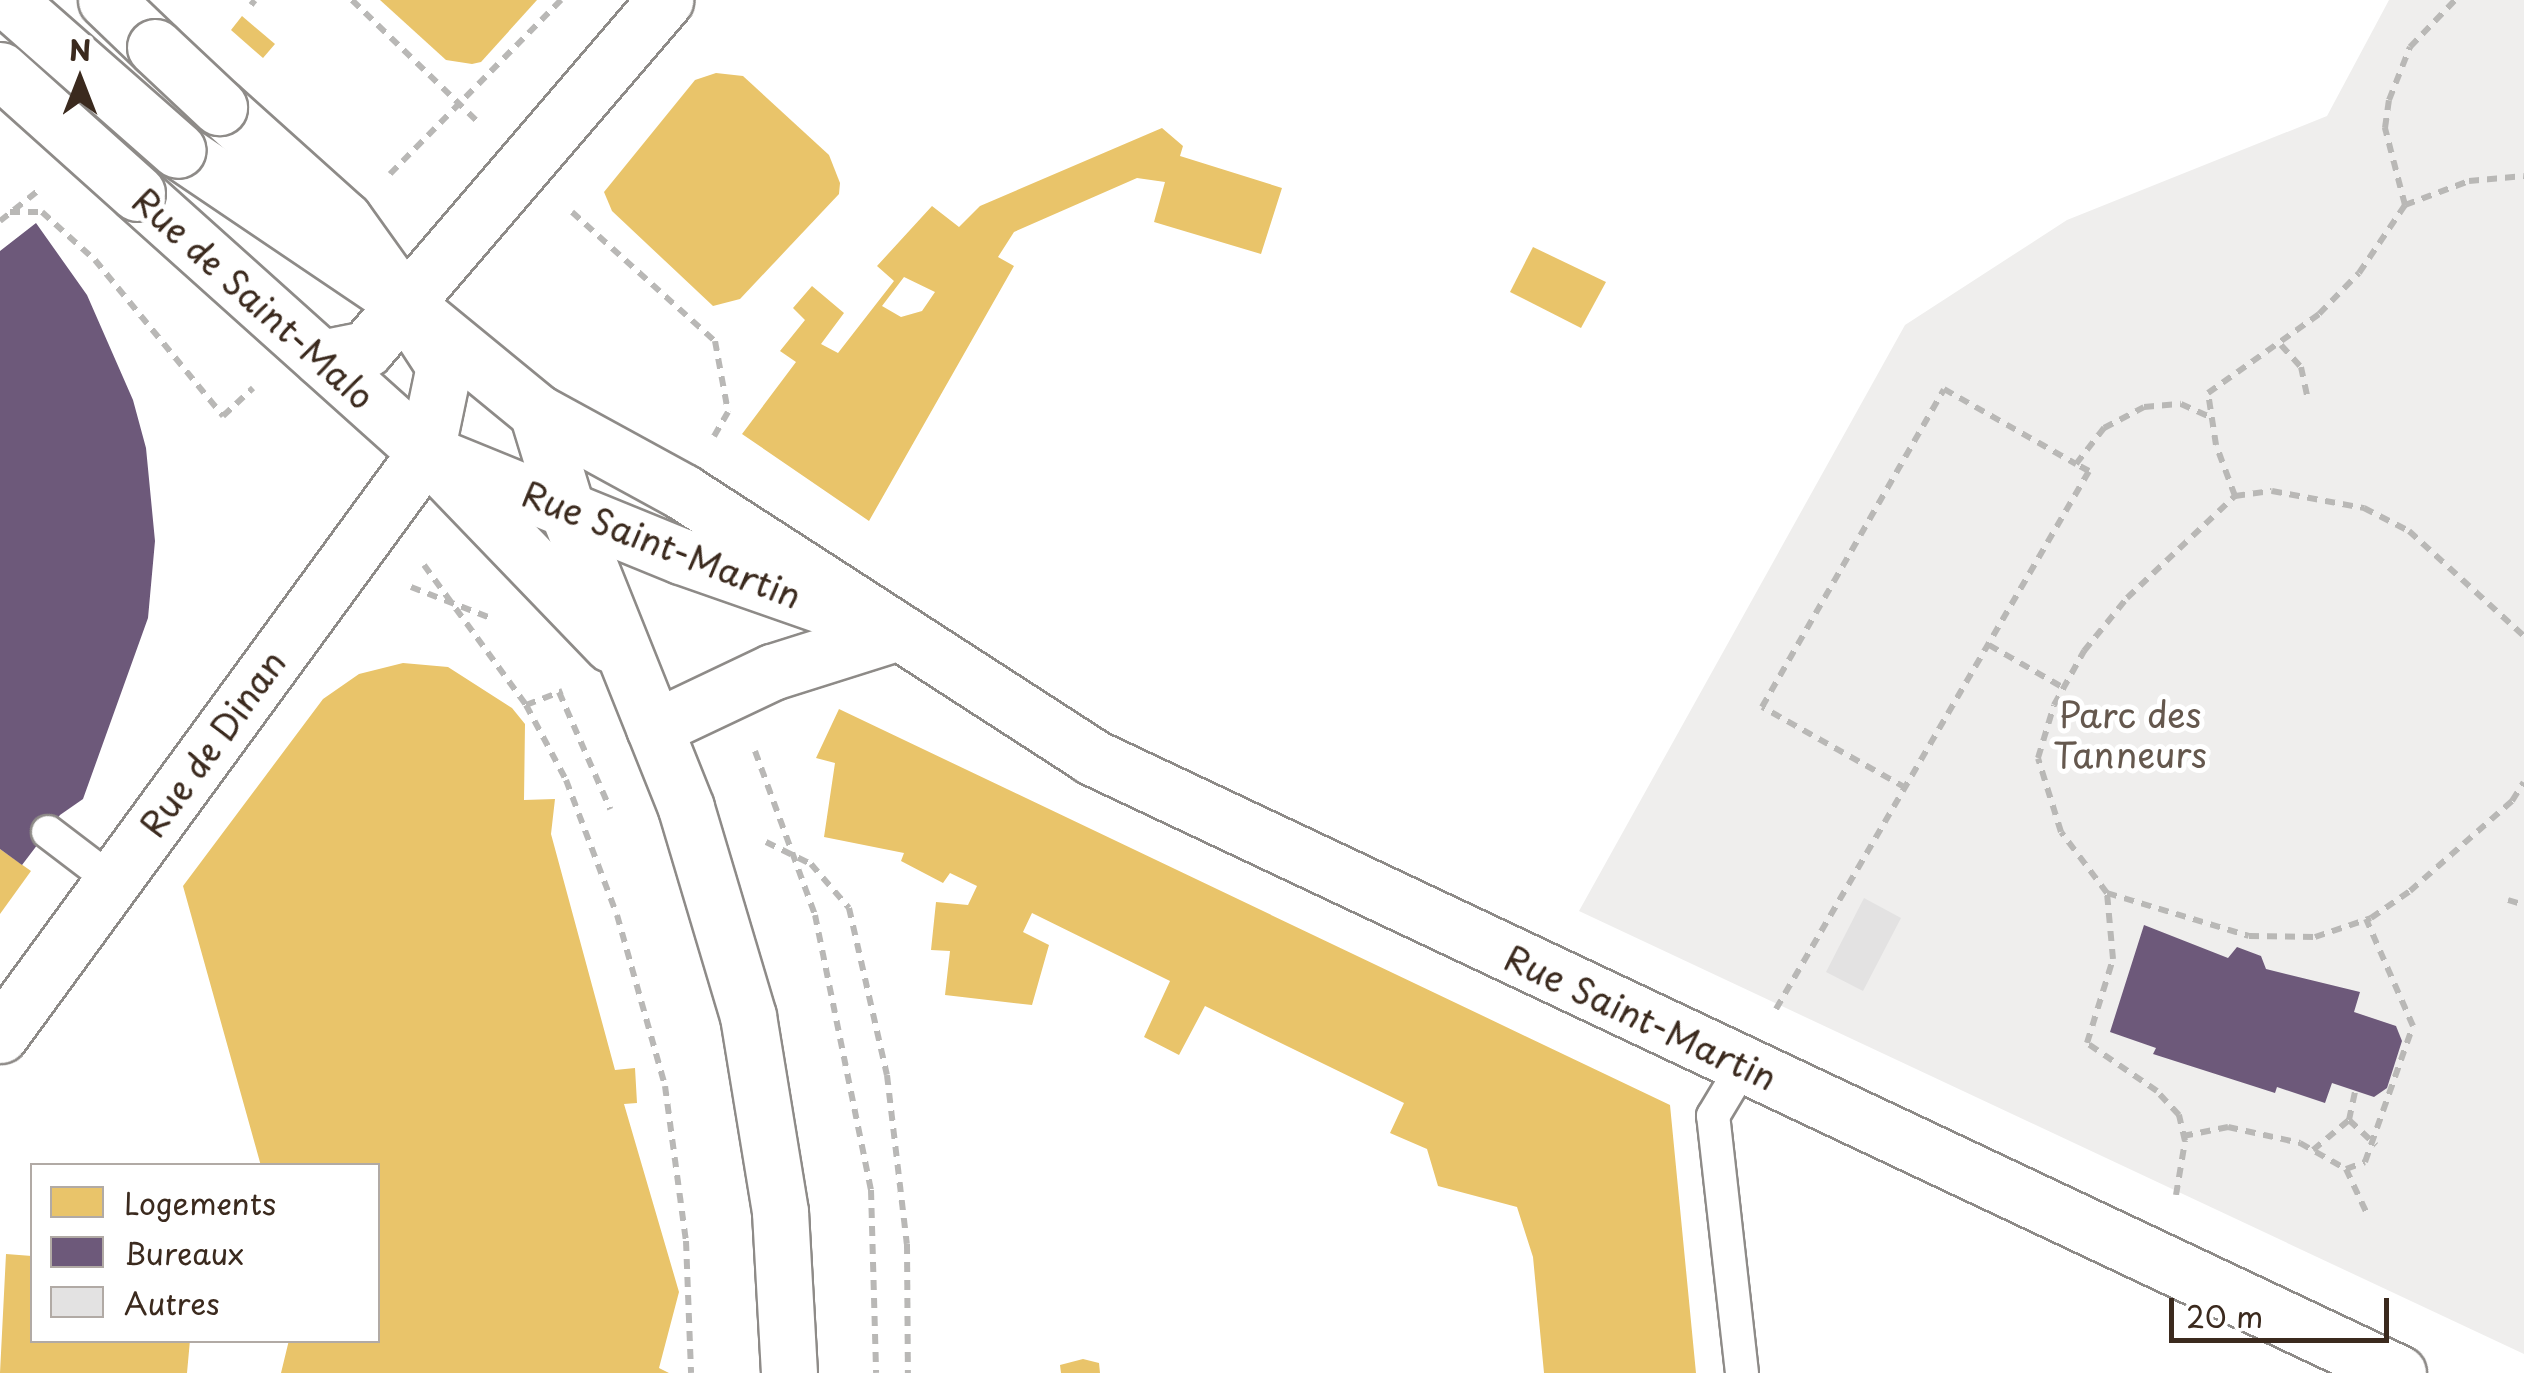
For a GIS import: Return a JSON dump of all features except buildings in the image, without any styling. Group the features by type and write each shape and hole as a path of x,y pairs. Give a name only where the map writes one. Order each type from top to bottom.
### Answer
{"main road":[{"name":"Rue de Saint-Malo","path":"7,0 178,150 402,302 537,412 567,510 700,852 762,1077 787,1281 788,1373"},
{"name":"Rue de Saint-Malo","path":"106,0 344,218 402,302"},
{"path":"321,358 366,348 665,0"},
{"name":"Rue de Saint-Malo","path":"0,70 426,452 499,534 628,660"},
{"path":"402,302 444,366 426,452"},
{"name":"Rue Saint-Martin","path":"537,412 683,492 1092,757 2398,1373"},
{"name":"Rue Saint-Martin","path":"426,452 567,510 900,632"},
{"name":"Rue de Dinan","path":"0,1035 426,452"},
{"path":"654,728 730,692 900,632"}],"lane":[{"path":"48,832 111,880"},
{"path":"1742,1373 1713,1116 1743,1066"}],"path":[{"path":"352,0 522,166 715,341 728,412 683,492"},
{"path":"378,186 462,106 561,0"},
{"path":"2405,205 2385,128 2389,100 2410,47 2455,0"},
{"path":"2235,496 2208,416 2208,393 2218,380 2282,345 2359,272 2405,205 2469,180 2524,176"},
{"path":"0,221 40,189"},
{"path":"10,212 42,212 95,260 223,416 258,384"},
{"path":"2282,345 2301,367 2307,396"},
{"path":"1743,1066 1906,788 1989,645 2088,471 1944,389 1762,707 1906,788"},
{"path":"2076,464 2104,428 2144,408 2181,404 2208,416"},
{"path":"2144,1255 2177,1192 2183,1136 2179,1115 2157,1090 2087,1043 2113,959 2106,893 2062,832 2038,758 2062,687 2127,598 2235,496 2272,491 2364,508 2409,531 2469,579 2524,636"},
{"path":"330,583 410,586 504,623"},
{"path":"1989,645 2062,687"},
{"path":"550,676 618,828"},
{"path":"730,692 815,915 871,1190 876,1373"},
{"path":"526,706 566,780 617,915 666,1086 686,1242 691,1373"},
{"path":"2106,893 2250,936 2315,937 2366,919 2410,891 2512,801 2524,782"},
{"path":"700,852 765,842 811,864 849,908 883,1056 907,1244 908,1373"},
{"path":"2508,900 2524,905"},
{"path":"2346,1169 2365,1162 2376,1144 2413,1026 2366,919"},
{"path":"2312,1151 2349,1120 2356,1090"},
{"path":"2349,1120 2376,1144"},
{"path":"2183,1136 2228,1127 2312,1151 2346,1169 2368,1216"}],"green space":[{"name":"Parc des Tanneurs","path":"2389,0 2524,0 2524,1354 1579,911 1905,325 2067,220 2327,116"}],"pier":[{"path":"0,0 228,0 23,173 0,152"}]}
